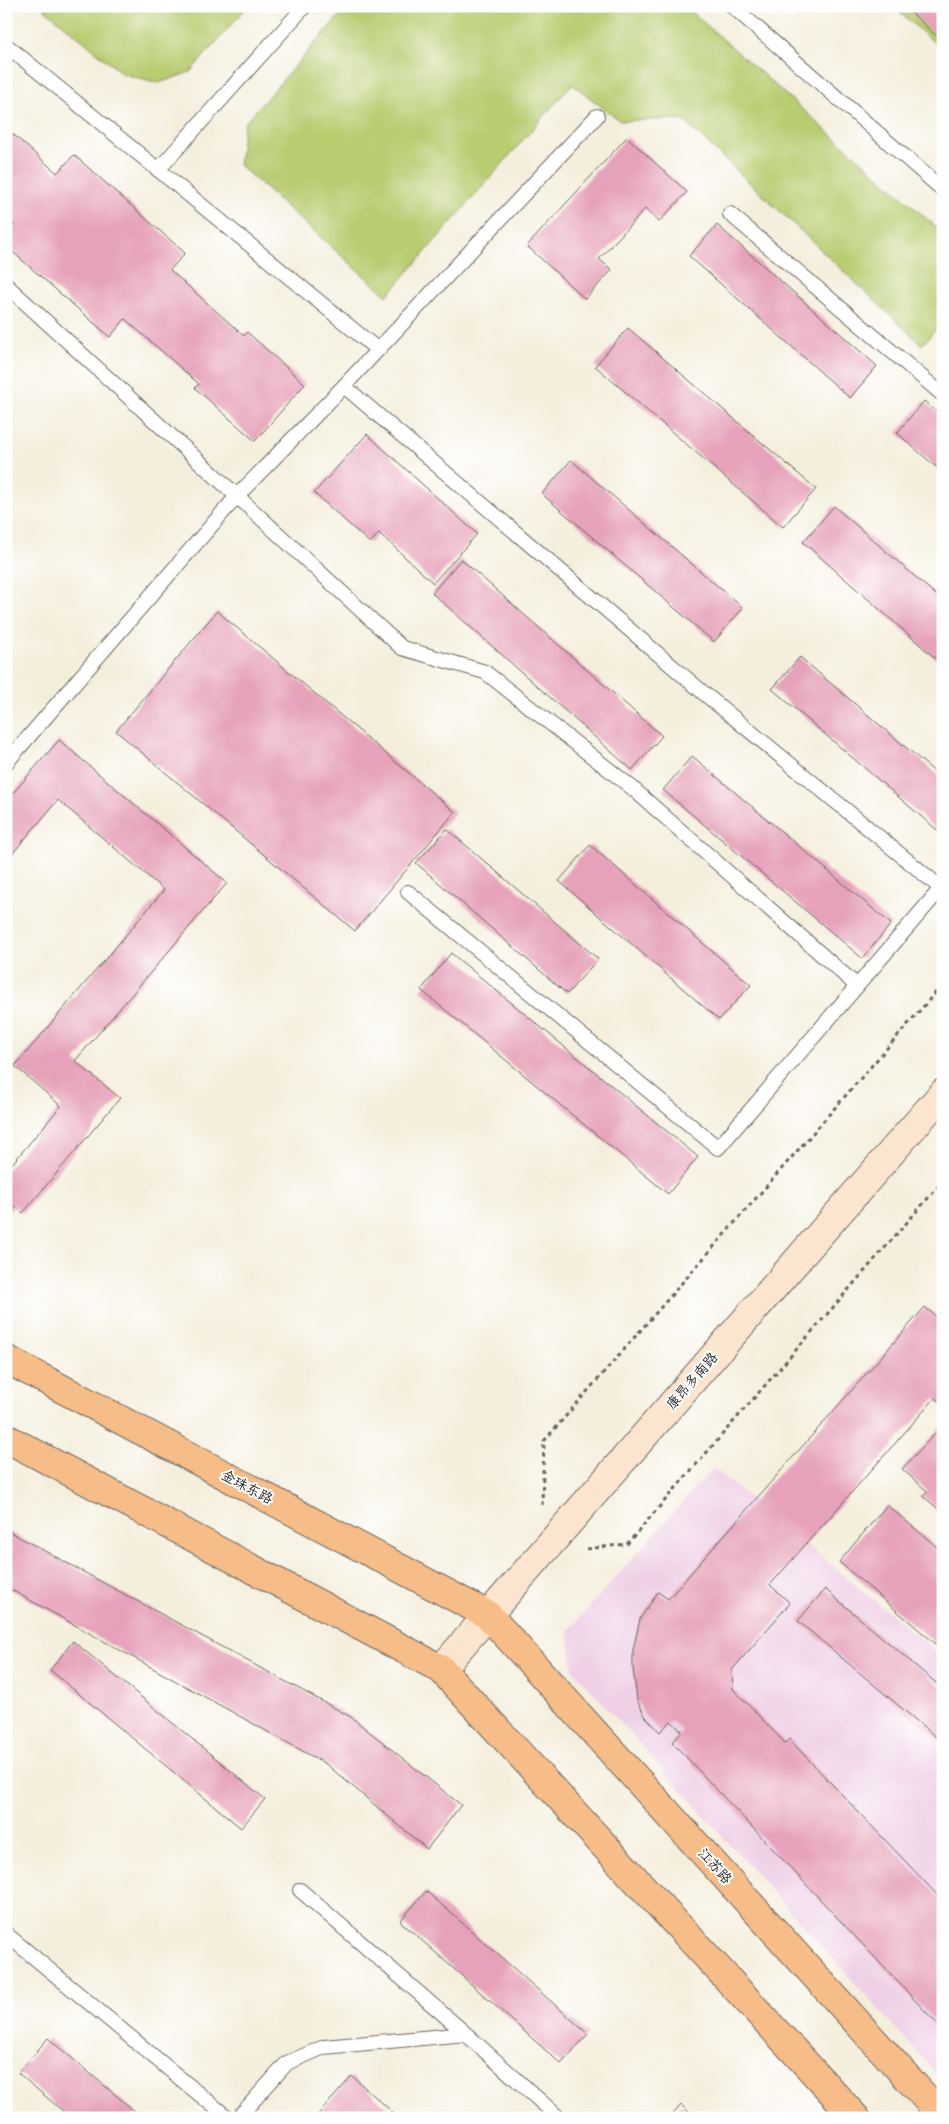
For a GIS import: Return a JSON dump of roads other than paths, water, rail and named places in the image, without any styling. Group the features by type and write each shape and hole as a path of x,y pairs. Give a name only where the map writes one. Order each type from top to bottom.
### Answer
{"highway":[{"name":"金珠东路","path":"6,1359 488,1615"},
{"path":"6,1438 441,1669 856,2118"},
{"name":"江苏路","path":"488,1615 943,2118"}],"main road":[{"name":"康昂多南路","path":"441,1669 943,1093"}],"lane":[{"path":"158,170 305,6"},
{"path":"732,6 943,190"},
{"path":"6,45 378,350"},
{"path":"6,763 237,496 344,386 597,116"},
{"path":"730,214 943,395"},
{"path":"6,285 402,648 485,672 631,787 856,985"},
{"path":"344,386 485,504 706,695 942,887 718,1148 408,892"},
{"path":"300,1890 560,2118"},
{"path":"6,1934 228,2118"},
{"path":"238,2118 287,2063 324,2047 466,2034"}]}
